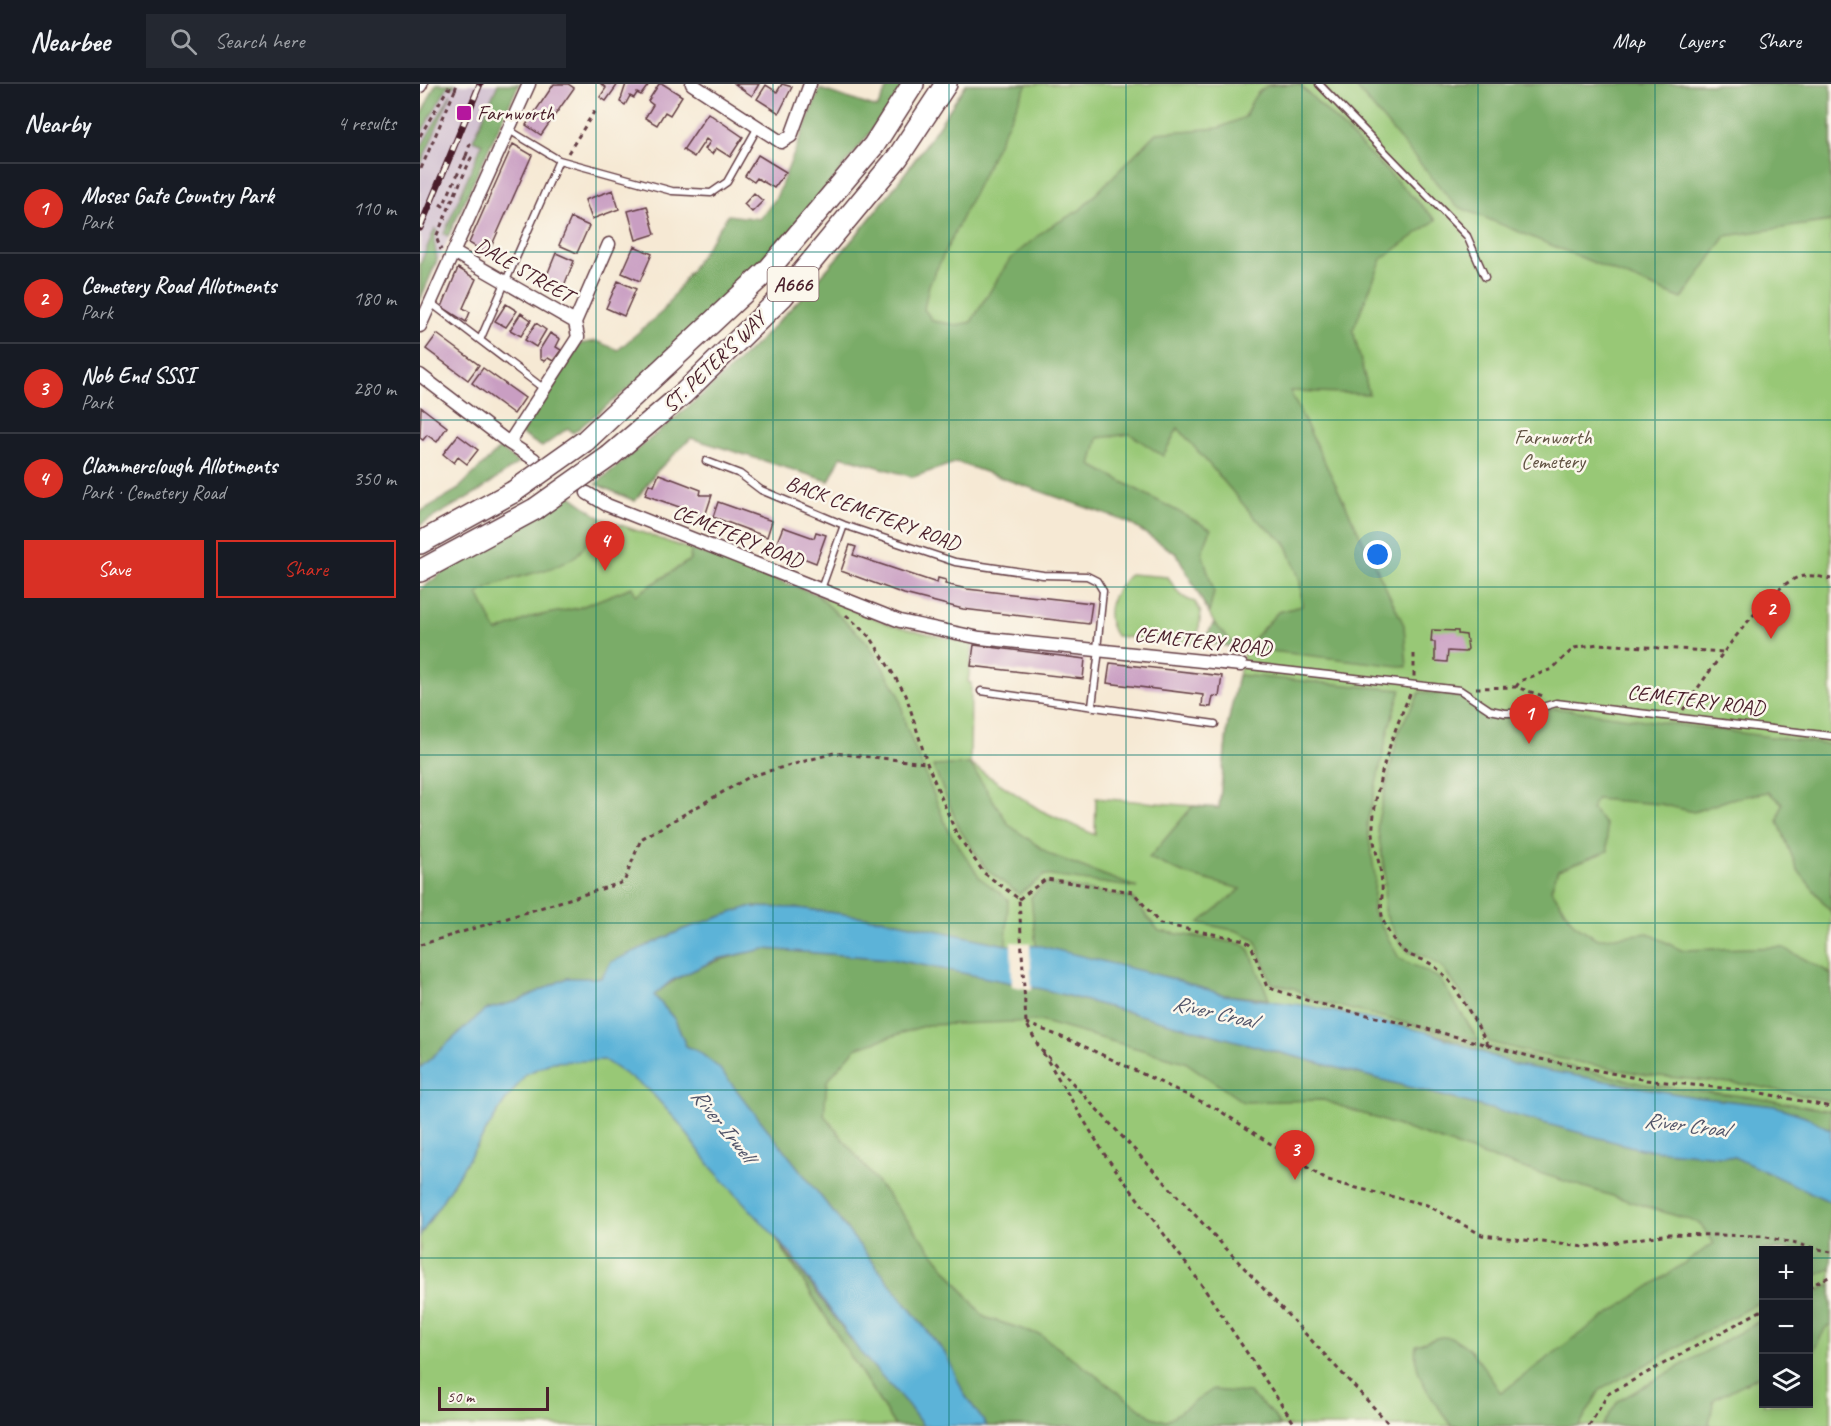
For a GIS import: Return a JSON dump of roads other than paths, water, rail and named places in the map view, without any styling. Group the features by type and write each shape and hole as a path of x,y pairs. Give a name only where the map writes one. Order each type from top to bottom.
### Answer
{"highway":[{"name":"ST. PETER'S WAY","path":"420,543 513,492 585,441 769,269 874,145 913,84"},
{"name":"ST. PETER'S WAY","path":"420,571 535,509 610,456 684,393 782,297 898,157 946,84"}],"street":[{"path":"420,326 529,84"},
{"path":"692,84 782,142 790,136 810,84"},
{"path":"509,443 578,337 574,322 609,244"},
{"name":"DALE STREET","path":"453,252 574,322"},
{"path":"420,375 509,443 534,459"},
{"name":"CEMETERY ROAD","path":"587,493 607,505 900,621 980,638 1241,665"}],"lane":[{"path":"1319,84 1467,236 1485,277"},
{"path":"508,129 560,161 672,190 711,193 727,182 758,127"},
{"path":"480,340 560,161"},
{"path":"431,303 543,388"},
{"name":"BACK CEMETERY ROAD","path":"706,461 740,474 761,490 844,525 955,562 1043,575 1087,576 1097,581 1103,591 1098,649"},
{"path":"821,591 844,525"},
{"path":"1092,706 1098,649"},
{"name":"CEMETERY ROAD","path":"1241,665 1460,690 1490,711 1504,713 1522,713 1556,703 1831,736"},
{"path":"981,691 1215,724"}],"water":[{"path":"749,907 798,908 887,920 1006,945 1041,946 1170,978 1224,995 1309,1006 1427,1032 1516,1065 1694,1097 1774,1106 1805,1116 1831,1130 1831,1202 1734,1157 1641,1149 1042,989 892,959 765,949 717,959 671,981 654,995 675,1020 686,1046 699,1052 719,1068 947,1356 964,1394 987,1426 923,1426 908,1405 860,1352 790,1253 712,1168 679,1123 649,1090 604,1060 552,1062 526,1074 503,1104 420,1236 420,1068 485,1010 518,1001 567,978 601,978 611,962 684,929"}],"railway":[{"path":"420,228 480,84"}],"place":[{"name":"Farnworth","path":"464,113"},
{"name":"Clammerclough Allotments","path":"605,571"},
{"name":"Cemetery Road Allotments","path":"1771,639"},
{"name":"Moses Gate Country Park","path":"1529,744"},
{"name":"Nob End SSSI","path":"1295,1180"}],"park label":[{"name":"Farnworth Cemetery","path":"1553,449"}],"water label":[{"name":"River Croal","path":"1214,1012"},
{"name":"River Irwell","path":"723,1125"},
{"name":"River Croal","path":"1686,1125"}]}
